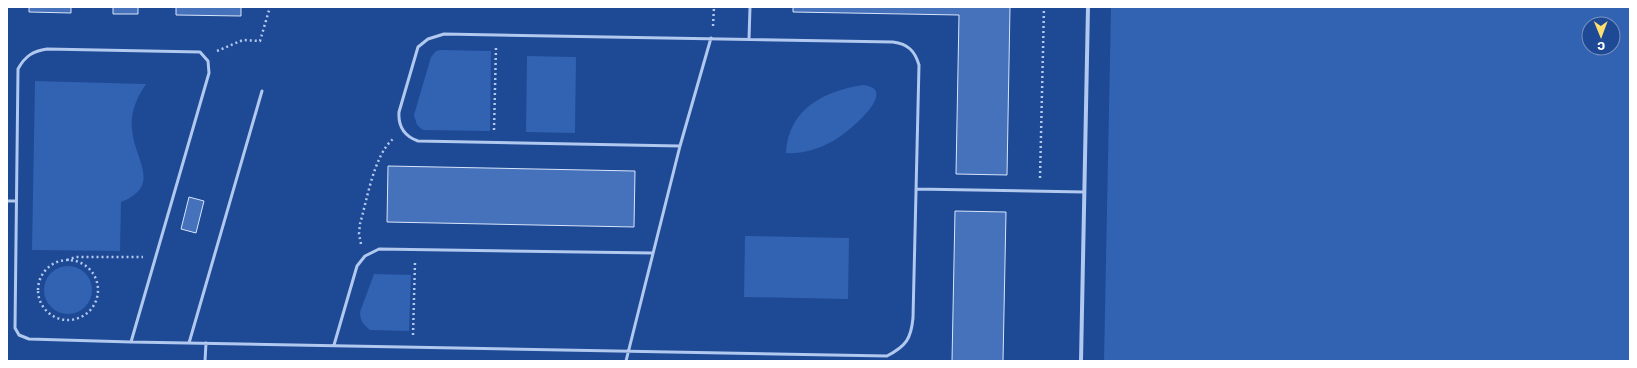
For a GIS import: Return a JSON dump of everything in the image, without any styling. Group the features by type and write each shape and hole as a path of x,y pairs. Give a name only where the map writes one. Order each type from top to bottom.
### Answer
{"street":[{"path":"1081,361 1088,7"}],"lane":[{"path":"749,39 750,7"},
{"path":"131,342 209,74 209,66 205,57 200,52 47,49 36,51 23,60 18,69 14,322 15,328 19,335 29,339 131,342 887,356 898,350 906,342 912,333 914,318 919,65 916,55 903,43 712,38 444,34 428,39 418,47 399,112 400,125 403,131 418,141 680,146"},
{"path":"626,361 680,146 712,38"},
{"path":"189,342 262,91"},
{"path":"916,189 1084,192"},
{"path":"7,201 16,201"},
{"path":"334,345 357,266 365,256 378,249 653,253"},
{"path":"205,361 206,343"}],"path":[{"path":"205,57 244,40 260,40 270,7"},
{"path":"712,38 714,7"},
{"path":"1040,192 1044,7"},
{"path":"494,142 496,34"},
{"path":"365,256 360,240 360,224 378,161 390,142 403,131"},
{"path":"413,347 415,249"},
{"path":"66,260 80,262 91,271 97,283 97,297 91,310 80,318 66,320 53,316 44,308 39,296 39,284 44,272 53,264 66,260 76,257 156,257"}],"shaded area":[{"path":"1111,7 1630,7 1630,361 1104,361"},
{"path":"436,51 491,51 490,131 423,130 417,125 414,115 431,57"},
{"path":"527,56 576,57 575,133 526,132"},
{"path":"35,81 146,84 135,105 132,117 132,129 143,171 143,180 141,188 134,195 121,202 120,251 32,250"},
{"path":"863,85 873,88 876,95 874,103 858,122 833,141 822,146 805,152 786,153 788,138 793,125 801,114 811,105 835,92"},
{"path":"745,236 849,238 848,299 744,297"},
{"path":"68,266 77,268 85,273 90,281 92,290 90,299 85,307 77,312 68,314 59,312 51,307 46,299 44,290 46,281 51,273 59,268"},
{"path":"374,274 411,275 409,331 370,330 363,322 360,312"}],"building":[{"path":"29,7 71,7 71,13 29,12"},
{"path":"113,7 138,7 138,14 113,14"},
{"path":"176,7 241,7 241,16 176,15"},
{"path":"793,7 1010,7 1007,175 956,174 959,15 793,12"},
{"path":"388,166 635,171 634,227 387,222"},
{"path":"189,197 204,201 196,233 181,229"},
{"path":"955,211 1006,212 1003,361 952,361"}]}
